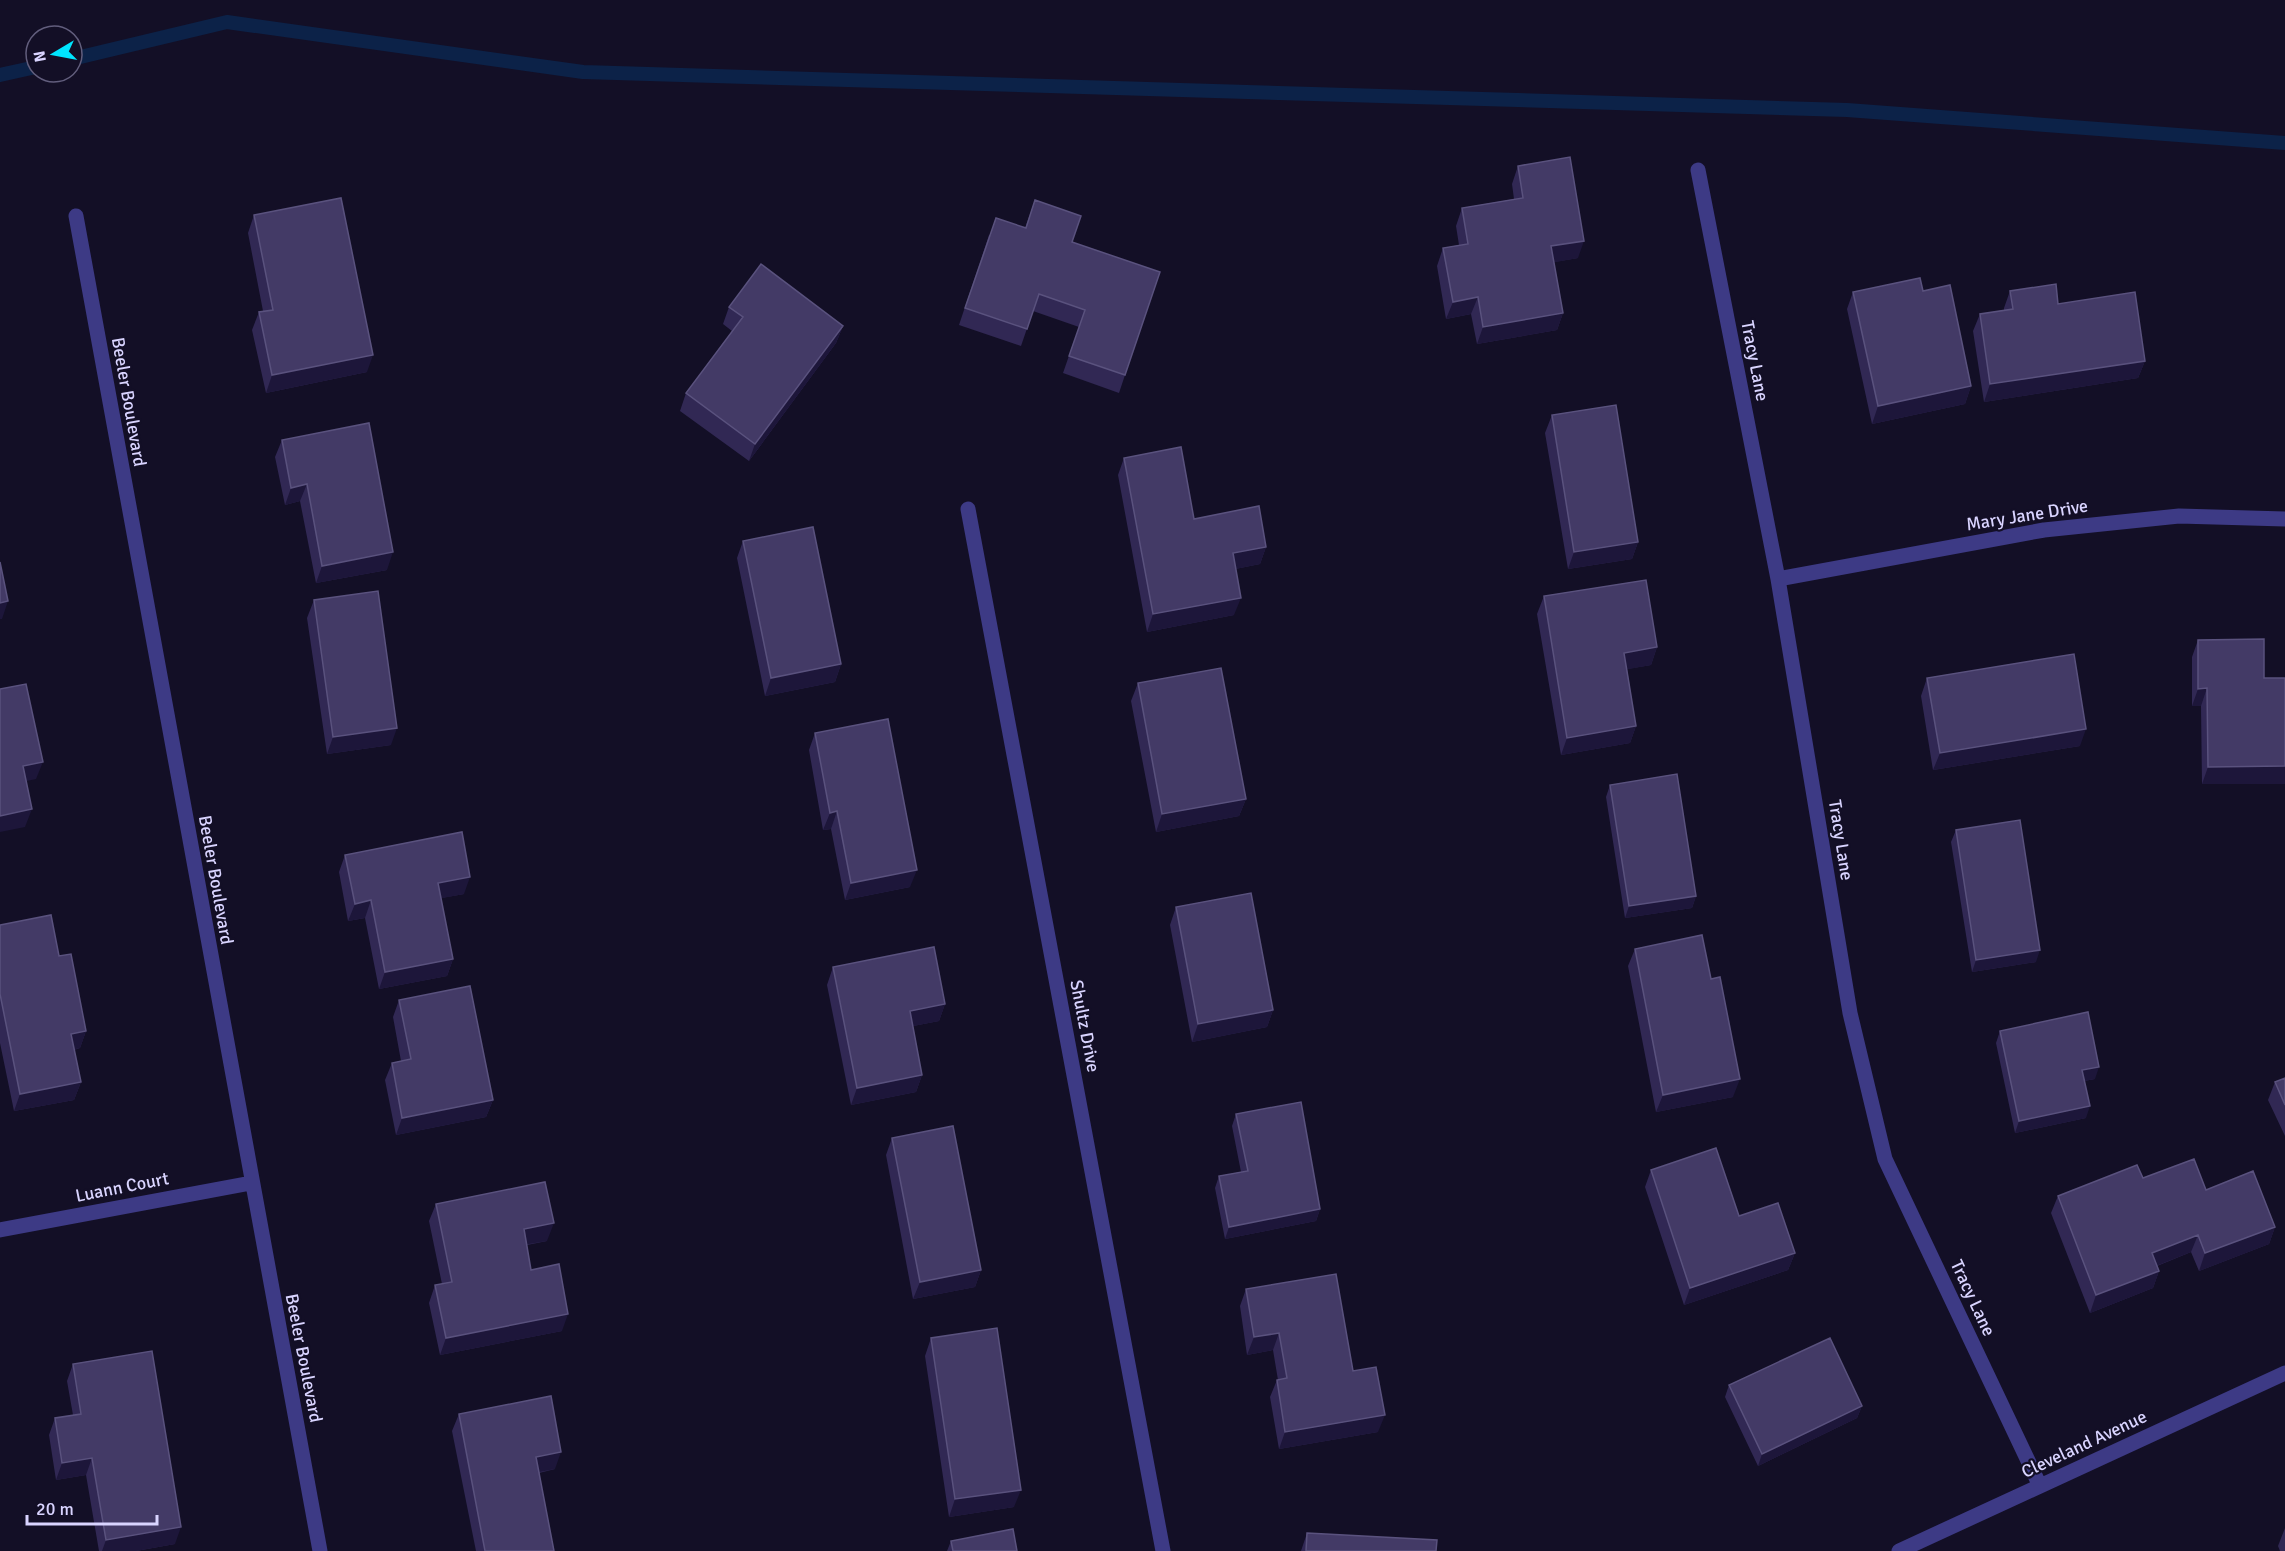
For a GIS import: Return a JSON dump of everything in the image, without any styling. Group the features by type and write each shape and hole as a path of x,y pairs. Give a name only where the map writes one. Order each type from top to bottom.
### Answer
{"street":[{"name":"Tracy Lane","path":"1698,170 1778,579 1850,1013 1885,1159 2040,1486"},
{"name":"Beeler Boulevard","path":"76,216 320,1551"},
{"name":"Shultz Drive","path":"968,509 1163,1551"},
{"name":"Mary Jane Drive","path":"1778,579 2044,530 2179,516 2285,519"},
{"name":"Luann Court","path":"0,1230 251,1183"},
{"name":"Cleveland Avenue","path":"1899,1551 2285,1373"}],"building":[{"path":"1570,157 1584,241 1551,246 1563,313 1483,327 1478,297 1453,302 1443,248 1468,244 1462,208 1523,198 1518,166"},
{"path":"341,198 373,355 272,375 259,312 273,310 254,215"},
{"path":"1035,200 1081,216 1072,242 1160,272 1125,375 1069,356 1085,310 1039,294 1027,329 965,308 996,218 1026,228"},
{"path":"761,264 843,326 755,444 686,393 743,317 729,307"},
{"path":"1920,278 1923,291 1950,285 1971,386 1878,406 1853,292"},
{"path":"2056,284 2058,304 2135,292 2145,361 1990,384 1980,314 2013,309 2010,291"},
{"path":"1616,405 1638,542 1574,552 1552,415"},
{"path":"369,423 393,552 322,566 307,484 291,488 282,440"},
{"path":"1181,447 1194,519 1259,506 1266,547 1233,553 1241,598 1153,614 1124,458"},
{"path":"813,527 841,664 771,678 743,541"},
{"path":"0,562 8,601 0,603"},
{"path":"1646,580 1657,647 1624,653 1636,726 1567,738 1544,596"},
{"path":"378,591 397,728 333,737 314,600"},
{"path":"2264,639 2264,678 2285,678 2285,766 2208,767 2207,688 2198,689 2198,640"},
{"path":"2074,654 2086,729 1940,753 1927,678"},
{"path":"1221,668 1246,799 1162,814 1138,683"},
{"path":"26,684 43,762 23,766 32,809 0,816 0,689"},
{"path":"888,719 917,870 851,883 837,811 830,813 815,733"},
{"path":"1677,774 1696,896 1629,906 1610,785"},
{"path":"2020,820 2040,950 1976,960 1956,830"},
{"path":"462,832 470,877 438,883 453,959 385,972 371,900 355,904 345,855"},
{"path":"1251,893 1273,1010 1198,1024 1176,907"},
{"path":"51,915 59,956 71,954 86,1031 71,1034 81,1082 20,1094 0,994 0,925"},
{"path":"1702,935 1711,979 1720,977 1740,1079 1663,1095 1635,949"},
{"path":"934,947 945,1004 910,1011 922,1075 857,1088 833,967"},
{"path":"470,986 493,1100 402,1118 392,1063 411,1059 399,1000"},
{"path":"2088,1012 2099,1067 2082,1070 2090,1106 2019,1121 2000,1031"},
{"path":"2285,1078 2285,1105 2275,1082"},
{"path":"1301,1102 1320,1209 1229,1227 1219,1176 1248,1171 1236,1114"},
{"path":"953,1126 981,1270 920,1282 892,1138"},
{"path":"1716,1148 1739,1216 1778,1203 1795,1253 1690,1288 1651,1170"},
{"path":"2194,1159 2206,1190 2253,1171 2275,1227 2205,1253 2198,1235 2152,1253 2159,1271 2096,1295 2058,1196 2137,1165 2143,1178"},
{"path":"545,1182 554,1223 524,1229 531,1270 559,1264 568,1314 446,1338 435,1285 452,1282 436,1204"},
{"path":"1336,1274 1353,1371 1376,1367 1385,1415 1285,1432 1277,1380 1287,1378 1279,1333 1254,1337 1246,1289"},
{"path":"997,1328 1021,1490 955,1499 931,1338"},
{"path":"1830,1338 1862,1406 1762,1454 1729,1385"},
{"path":"152,1351 181,1527 106,1540 92,1458 62,1463 55,1418 81,1414 73,1364"},
{"path":"551,1396 561,1452 536,1457 554,1551 485,1551 459,1414"},
{"path":"1013,1529 1017,1551 953,1551 951,1541"},
{"path":"1307,1533 1437,1540 1436,1551 1306,1551"}],"waterway":[{"path":"84,56 227,22 583,72 1847,110 2285,143"},
{"path":"0,75 24,70"}]}
